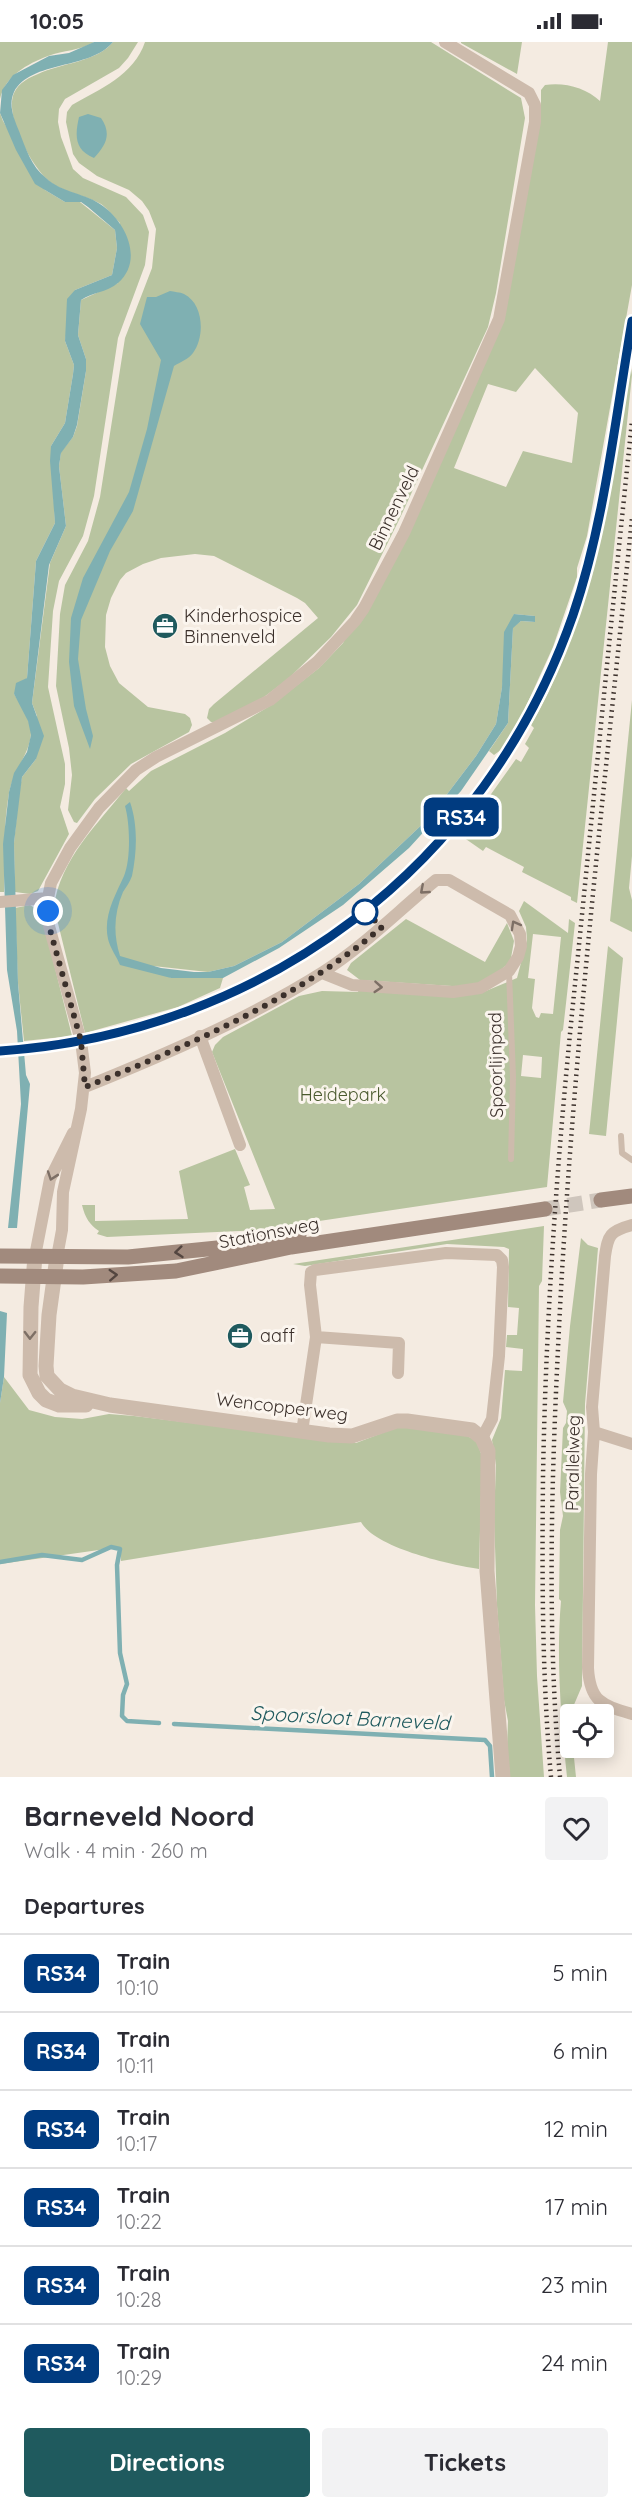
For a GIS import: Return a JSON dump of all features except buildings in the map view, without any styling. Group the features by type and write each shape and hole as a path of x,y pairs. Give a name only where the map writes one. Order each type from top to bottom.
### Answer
{"main road":[{"path":"632,1187 601,1196 632,1196"},
{"name":"Stationsweg","path":"0,1256 128,1257 237,1246 545,1205 291,1247 176,1271 54,1277 0,1276"}],"street":[{"name":"Binnenveld","path":"57,1257 62,1230 63,1192 85,1087 81,1041 49,926 48,898 57,870 99,808 129,776 156,757 270,700 317,662 364,608 422,494 499,319 536,113 535,105 529,93 445,42"},
{"path":"85,1087 200,1036 322,973 365,941 436,880 449,880 510,915 516,923 521,946 518,957 509,971 480,988 460,992 352,985 322,973"},
{"path":"0,902 48,898"},
{"path":"200,1036 240,1145"},
{"name":"Binnenveld","path":"35,1256 50,1179 61,1152 78,1124"},
{"name":"Parallelweg","path":"632,1225 612,1233 608,1238 605,1256 592,1407 594,1432 588,1668 594,1695 606,1706 632,1714"},
{"path":"302,1432 316,1337 309,1278 311,1272 446,1253 497,1255 502,1260 500,1345 495,1398 492,1419 482,1438 489,1459 487,1571 503,1777"},
{"path":"33,1277 35,1256"},
{"path":"54,1277 57,1257"},
{"name":"Wencopperweg","path":"33,1277 30,1375 33,1384 46,1400 59,1405 110,1405"},
{"name":"Wencopperweg","path":"54,1277 49,1315 47,1376 53,1385 66,1394 110,1405 302,1432 352,1436 397,1421 407,1421 472,1430 482,1438"},
{"path":"316,1337 399,1344 398,1372"},
{"path":"594,1432 632,1444"}],"lane":[{"name":"Spoorlijnpad","path":"509,971 513,1077 511,1159"},
{"path":"621,1136 622,1153 632,1160"}],"green space":[{"path":"0,42 94,42 48,56 25,67 12,77 0,99"},
{"path":"113,42 138,42 119,68 65,99 59,109 58,122 73,169 83,178 126,197 143,215 149,232 145,265 118,338 94,496 83,536 59,581 53,611 48,687 65,764 65,784 60,807 69,834 38,891 30,894 15,892 14,843 22,777 36,759 37,716 32,703 50,563 66,526 59,466 61,452 73,437 77,426 86,371 86,359 78,335 81,300 118,283 120,223 101,204 56,186 43,175 28,154 16,128 12,103 14,93 21,83 47,70 98,54"},
{"path":"145,42 431,42 521,98 525,118 496,293 488,327 400,518 357,605 331,637 288,679 264,697 218,722 211,722 207,718 209,709 214,704 318,618 305,603 297,598 214,556 195,554 161,558 126,573 111,598 106,615 105,647 110,666 119,683 148,707 185,714 190,718 192,725 189,732 131,764 95,799 77,823 74,822 68,810 72,775 69,748 56,686 60,614 65,585 88,541 100,497 125,338 152,268 156,229 142,201 129,190 97,176 79,163 73,154 66,122 67,112 72,105 115,80 133,64"},
{"path":"522,42 517,74 461,43"},
{"path":"608,42 632,42 632,285 587,536 577,568 577,577 553,647 522,715 502,749 494,755 489,751 508,723 513,627 521,621 535,622 535,616 514,614 496,724 476,756 429,818 359,884 282,942 234,966 208,972 153,966 171,978 223,978 220,988 178,1007 85,1033 54,907 64,873 72,858 92,829 126,788 129,791 151,771 225,733 273,704 319,668 343,643 503,321 541,114 541,90 545,85 568,85 582,89 600,101","holes":["535,368 578,413 572,463 523,451 506,487 454,468 488,384 516,392"]},
{"path":"0,113 45,190 65,202 80,202 115,230 117,248 112,275 75,290 65,341 74,365 65,423 51,446 55,523 36,561 27,678 14,694 27,717 31,732 28,747 9,793 5,830 4,892 0,892"},
{"path":"630,361 632,375 577,903 571,900 571,897 522,872 524,867 486,847 483,851 460,835 474,818 478,821 488,808 484,804 516,759 521,762 529,748 525,744 534,728 531,725 553,683 571,639 597,548"},
{"path":"632,700 632,856 629,888 632,900 632,932 610,921"},
{"name":"Heidepark","path":"524,901 568,933 569,919 575,923 561,1032 547,1187 259,1230 107,1237 97,1234 99,1231 88,1221 82,1205 95,1205 95,1221 188,1219 179,1171 235,1149 250,1185 244,1187 250,1210 275,1209 212,1052 215,1045 223,1037 299,996 322,991 358,992 359,989 481,993 517,978 527,940 526,927 519,911","holes":["533,934 561,937 553,1014 541,1013 539,1018 536,1017 532,1008 535,979 528,978","523,1055 542,1057 541,1078 521,1076"]},
{"path":"30,905 41,912 72,1036 24,1041 18,983 15,908"},
{"path":"406,919 485,962 507,923 514,941 511,958 508,964 489,979 467,987 360,980 347,970 351,963"},
{"path":"608,946 623,958 606,1136 589,1134"},
{"path":"544,1226 542,1281 539,1286 535,1605 544,1777 510,1777 507,1746 508,1721 504,1700 497,1606 494,1517 496,1465 492,1440 501,1418 505,1370 522,1371 523,1349 506,1347 507,1335 517,1335 519,1308 508,1307 509,1249 447,1244 305,1266 293,1264"},
{"path":"581,1238 588,1245 598,1248 585,1404 582,1686 574,1704 561,1704 559,1666 561,1601 559,1599 560,1530 563,1516 560,1492 563,1428 567,1411 563,1402"},
{"path":"4,1377 29,1410 55,1417 82,1419 109,1414 134,1416 356,1443 398,1427 460,1433 476,1440 482,1456 479,1569 451,1564 397,1547 381,1540 361,1522 121,1561 120,1547 0,1564 0,1403"},
{"path":"565,1758 574,1758 576,1777 567,1777"}],"water":[{"path":"94,42 113,42 103,51 90,57 33,75 22,82 12,97 15,122 36,168 52,183 89,198 111,213 125,232 131,253 126,274 118,283 81,300 78,335 86,359 86,371 77,425 73,437 61,453 59,466 66,526 49,565 32,703 44,736 36,759 22,777 14,843 18,983 26,1075 30,1084 17,1228 8,1228 21,1104 17,1031 7,970 3,844 9,792 14,773 27,752 31,735 28,721 14,694 16,683 27,678 36,561 55,523 51,446 65,423 74,365 65,341 67,299 75,290 112,275 117,248 115,230 88,207 81,202 65,202 35,184 16,150 0,113 2,90 13,75 49,56 69,53"},
{"path":"88,114 101,118 107,134 102,149 94,158 87,155 79,146 77,136 79,117"},
{"path":"170,291 184,294 196,305 201,330 197,346 191,355 174,366 133,511 110,551 81,620 78,659 93,736 90,749 74,706 69,662 71,618 83,578 129,492 147,429 161,360 140,324 147,297 156,297"},
{"path":"514,614 535,616 535,622 521,621 513,628 508,723 461,791 409,848 343,905 279,948 223,978 171,978 120,965 109,942 107,922 128,860 129,831 125,806 130,802 136,848 132,876 123,892 116,916 116,940 120,956 161,968 194,972 208,972 234,966 282,942 359,884 429,818 476,756 496,724 502,687 504,632"},
{"path":"0,1311 7,1313 4,1377 0,1403"}],"waterway":[{"name":"Spoorsloot Barneveld","path":"0,1562 42,1555 82,1560 111,1547 120,1549 117,1565 120,1653 127,1684 123,1695 122,1716 127,1721 159,1723"},
{"name":"Spoorsloot Barneveld","path":"174,1724 485,1740 490,1746 492,1777"}],"tunnel":[{"path":"545,1209 601,1200"}],"railway":[{"path":"0,1051 97,1037 189,1011 274,971 353,920 423,859 484,786 534,705 573,615 601,507 632,321"},
{"path":"551,1777 544,1664 543,1552 543,1477 550,1284 570,1029 632,421"},
{"path":"560,1777 552,1601 553,1484 560,1308 582,1011 632,518"}],"train":[{"name":"RS34","path":"0,1051 58,1045 131,1030 167,1020 249,986 302,956 358,917 410,872 453,827 506,754 530,714 560,651 578,600 599,512 632,321"}],"place":[{"name":"Kinderhospice Binnenveld","path":"165,626"},
{"name":"aaff","path":"240,1336"}],"route":[{"path":"48,911 49,926 81,1041 85,1087 200,1036 322,973 382,927 365,912"}]}
